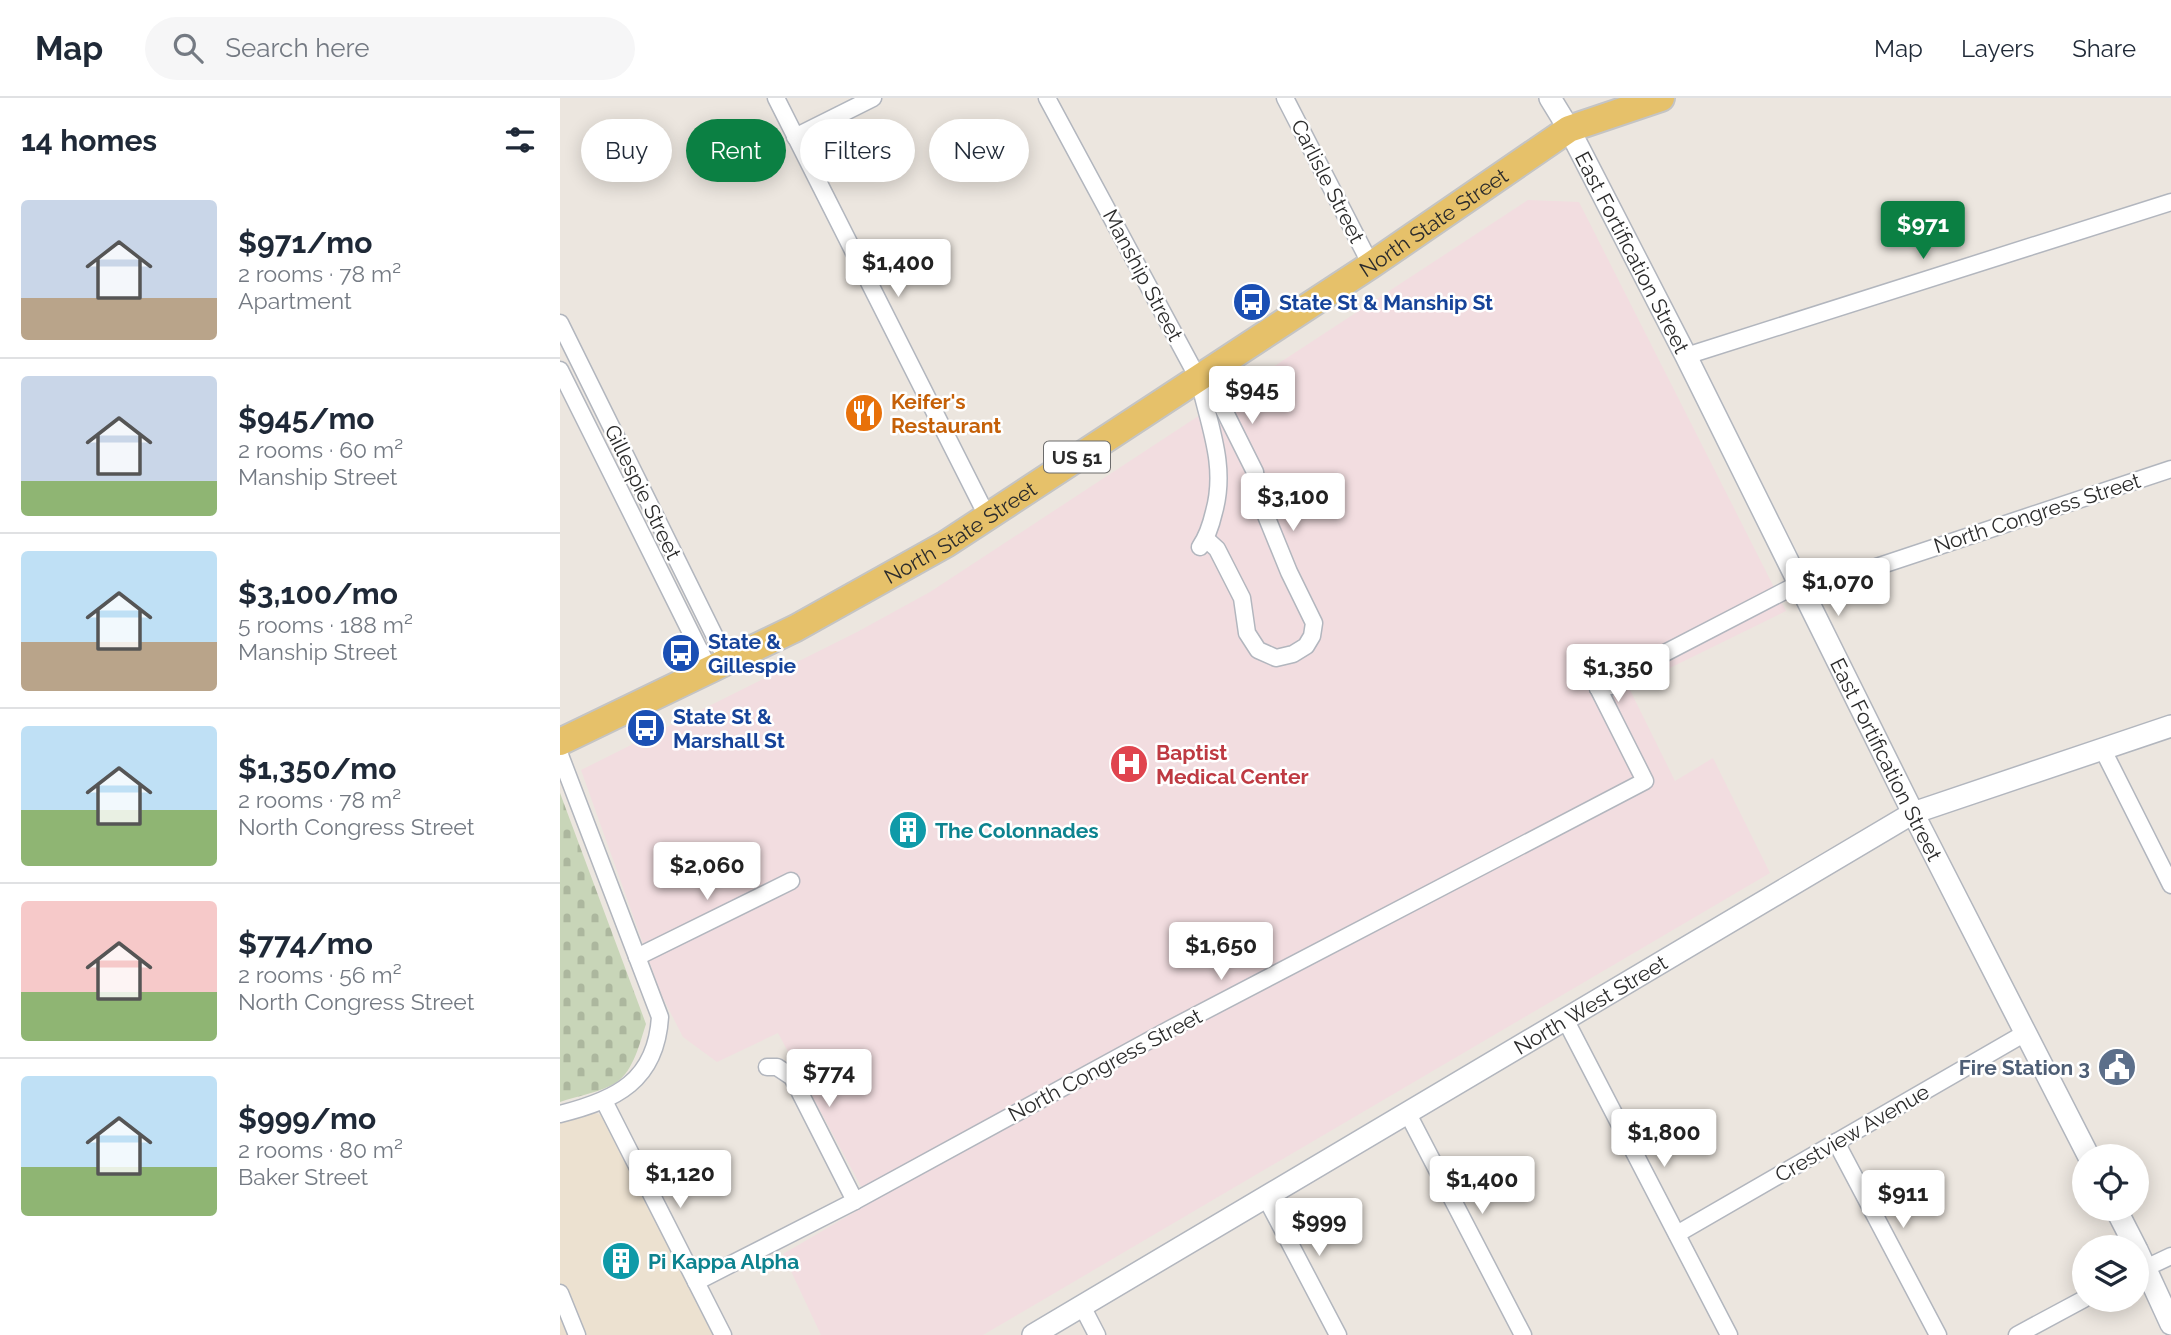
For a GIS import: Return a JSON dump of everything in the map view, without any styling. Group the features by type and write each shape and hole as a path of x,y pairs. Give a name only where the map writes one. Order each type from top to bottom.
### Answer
{"main road":[{"name":"North State Street","path":"560,742 796,628 946,544 1371,265 1569,129 1661,98"}],"street":[{"path":"776,98 987,516"},
{"path":"796,137 873,98"},
{"name":"Manship Street","path":"1047,98 1198,378 1221,404 1255,472 1258,496 1289,572 1314,623 1312,636 1306,646 1293,653 1276,657 1258,650 1247,633 1242,598 1217,549 1203,543 1218,499 1220,482 1215,437 1206,414 1198,378"},
{"name":"Carlisle Street","path":"1285,98 1371,265"},
{"name":"East Fortification Street","path":"1550,98 1569,129 1686,356 1913,813 2083,1144"},
{"path":"1686,356 2171,202"},
{"name":"Gillespie Street","path":"560,323 718,665"},
{"name":"Gillespie Street","path":"560,370 718,665"},
{"name":"North Congress Street","path":"696,1282 855,1201 1170,1030 1645,781 1598,688 1610,673 1622,667 1634,669 1798,584 1837,580 2171,469"},
{"name":"North West Street","path":"1034,1335 1913,813 2171,726"},
{"path":"2103,750 2171,886"},
{"path":"560,755 660,1017 659,1036 651,1057 632,1084 604,1101 560,1114"},
{"path":"637,957 791,881"},
{"path":"1566,1021 1730,1335"},
{"name":"Crestview Avenue","path":"1677,1234 2027,1032"},
{"path":"767,1067 777,1067 792,1077 855,1201"},
{"path":"604,1101 723,1335"},
{"path":"1408,1114 1523,1335"},
{"path":"1836,1142 1938,1335"},
{"path":"1266,1198 1338,1335"},
{"path":"2149,1258 2171,1256"},
{"path":"2149,1279 2171,1324"},
{"path":"560,1293 577,1335"},
{"path":"2017,1335 2072,1305"},
{"path":"1082,1306 1097,1335"}],"shaded area":[{"name":"Baptist Medical Center","path":"1528,200 1579,202 1786,611 1629,688 1675,781 1713,758 1770,873 983,1335 821,1335 783,1254 870,1203 778,1033 717,1062 683,1037 661,994 581,770 857,632 930,592"},
{"path":"596,1113 602,1116 713,1335 560,1335 560,1120"}],"green space":[{"path":"560,793 646,1024 636,1055 623,1077 604,1088 560,1102"}],"place":[{"name":"State St & Manship St","path":"1252,302"},
{"name":"Keifer's Restaurant","path":"864,413"},
{"name":"State & Gillespie","path":"681,653"},
{"name":"State St & Marshall St","path":"646,728"},
{"name":"Baptist Medical Center","path":"1129,764"},
{"name":"The Colonnades","path":"908,830"},
{"name":"Fire Station 3","path":"2117,1067"},
{"name":"Pi Kappa Alpha","path":"621,1261"}]}
